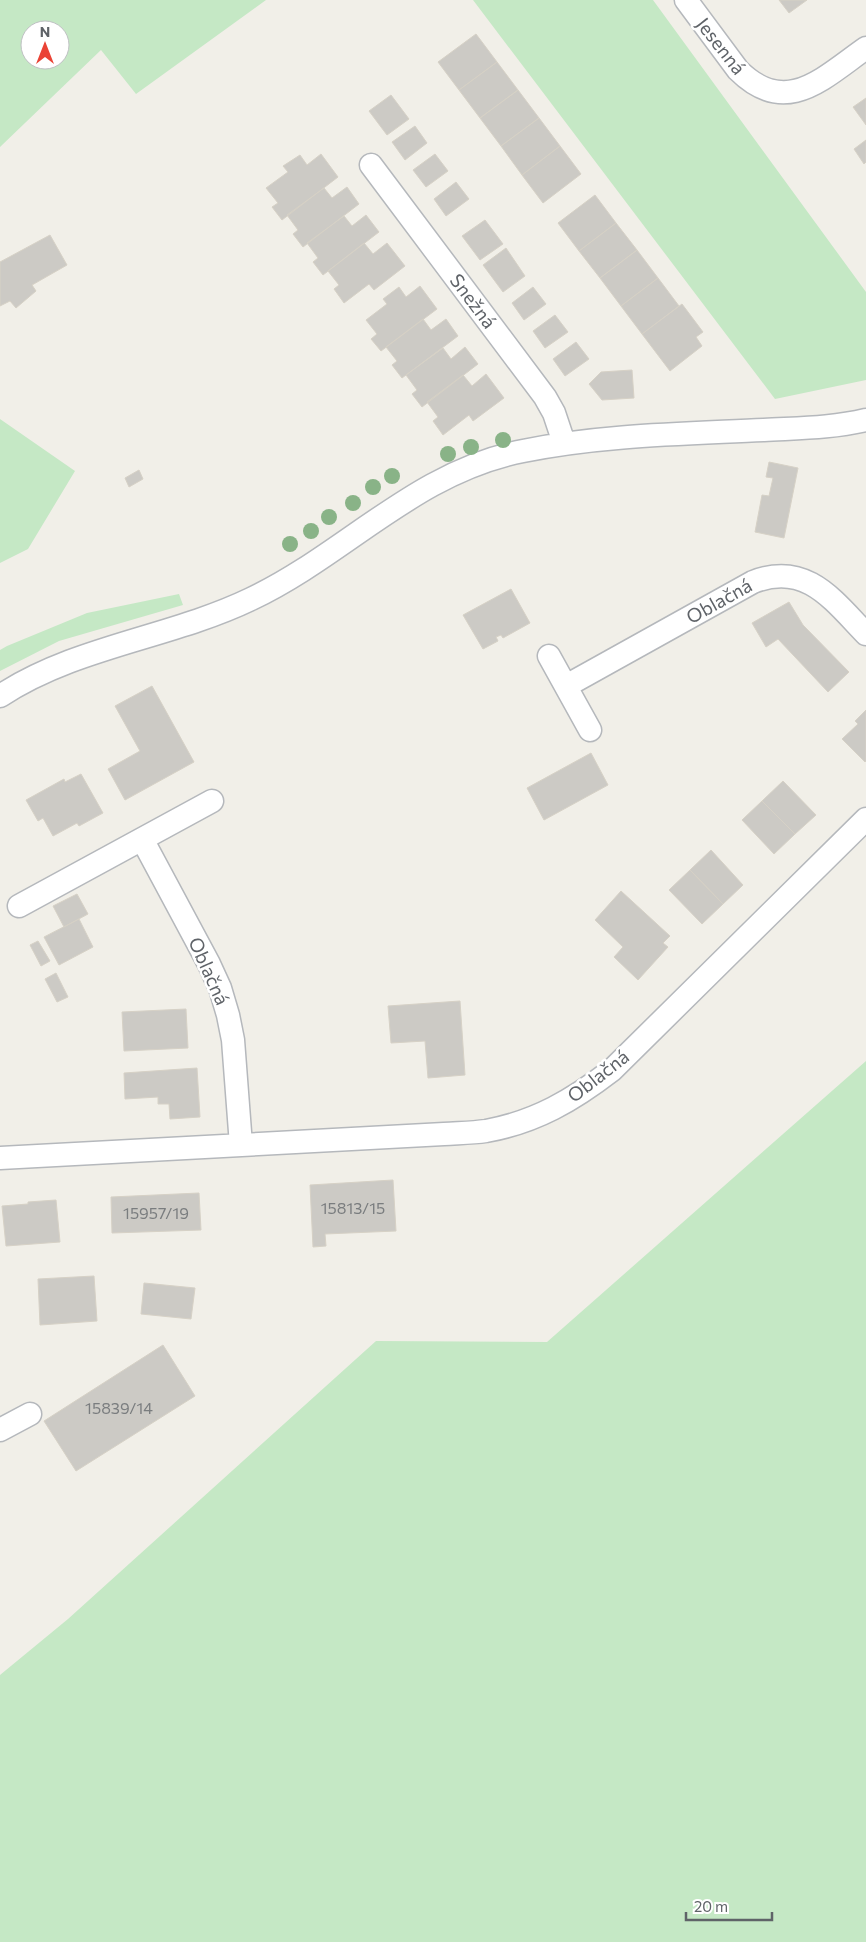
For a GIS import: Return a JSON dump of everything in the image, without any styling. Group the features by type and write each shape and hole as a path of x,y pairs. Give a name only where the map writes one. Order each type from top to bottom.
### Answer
{"street":[{"name":"Jesenná","path":"686,0 738,70 748,80 772,92 785,93 809,87 866,48"},
{"name":"Snežná","path":"371,166 545,397 554,413 564,443"},
{"path":"0,696 55,666 194,623 252,599 307,568 421,490 462,470 520,451 564,443 805,427 855,423 866,420"},
{"name":"Oblačná","path":"566,686 765,577 791,576 815,585 827,594 866,634"},
{"path":"549,656 590,730"},
{"path":"19,906 212,800"},
{"name":"Oblačná","path":"0,1158 444,1134 486,1131 518,1123 555,1108 582,1093 612,1070 866,818"},
{"name":"Oblačná","path":"142,839 220,988 228,1015 232,1040 240,1145"},
{"path":"0,1430 30,1414"}],"green space":[{"path":"0,0 266,0 136,94 101,50 0,147"},
{"path":"473,0 653,0 866,292 866,380 775,399"},
{"path":"0,419 75,471 28,549 0,563"},
{"path":"179,594 183,605 59,641 0,671 0,650 7,646 87,613"},
{"path":"866,1061 866,1942 0,1942 0,1675 68,1619 376,1341 547,1342"}],"building":[{"path":"779,0 807,0 789,13"},
{"path":"476,34 497,62 459,90 438,62"},
{"path":"497,62 518,90 480,118 459,90"},
{"path":"518,90 539,118 501,146 480,118"},
{"path":"391,95 409,119 387,135 369,111"},
{"path":"866,98 866,125 853,107"},
{"path":"539,118 560,146 522,175 501,146"},
{"path":"415,126 427,143 405,160 392,142"},
{"path":"866,140 866,162 864,164 854,149"},
{"path":"560,146 581,174 543,203 522,175"},
{"path":"321,154 338,177 282,220 272,207 278,203 266,188 288,172 283,166 300,155 307,165"},
{"path":"435,154 448,171 426,187 413,170"},
{"path":"456,182 469,199 446,216 434,199"},
{"path":"347,187 359,204 303,247 293,234 298,230 287,215 324,188 332,198"},
{"path":"595,195 616,223 579,251 558,223"},
{"path":"366,215 379,232 323,275 313,262 318,258 307,243 344,216 352,226"},
{"path":"485,220 503,244 480,260 462,236"},
{"path":"616,223 637,250 600,278 579,251"},
{"path":"50,235 67,265 32,285 36,291 16,308 10,301 0,306 0,262"},
{"path":"364,243 373,254 387,243 405,266 374,290 369,284 344,303 334,289 339,285 328,271"},
{"path":"506,248 525,276 503,292 483,265"},
{"path":"637,250 658,278 621,306 600,278"},
{"path":"658,278 679,306 642,334 621,306"},
{"path":"420,286 437,309 381,351 371,339 377,334 366,320 387,304 383,299 399,287 406,297"},
{"path":"533,287 546,304 524,320 512,303"},
{"path":"682,304 703,332 696,337 702,346 670,371 642,334"},
{"path":"555,315 568,332 545,348 533,331"},
{"path":"423,319 431,330 446,319 458,336 402,378 392,365 397,361 386,347"},
{"path":"576,342 589,359 565,376 553,359"},
{"path":"465,347 478,364 422,407 412,394 417,390 406,375 443,348 451,359"},
{"path":"632,370 634,398 602,400 589,384 601,372"},
{"path":"486,374 504,398 473,421 469,415 443,435 433,421 438,417 427,402 463,375 472,386"},
{"path":"769,462 798,468 784,538 755,532 762,495 769,496 773,478 766,477"},
{"path":"139,470 143,479 129,487 125,478"},
{"path":"511,589 530,623 503,638 501,635 496,637 498,641 483,649 463,615"},
{"path":"789,602 803,625 849,672 828,692 778,639 766,647 752,623"},
{"path":"152,686 194,762 125,800 108,769 140,751 115,706"},
{"path":"866,710 865,762 842,739 858,724 855,721"},
{"path":"591,753 608,785 544,820 527,788"},
{"path":"81,774 103,813 79,826 77,823 53,836 43,818 38,821 26,800 64,779 65,782"},
{"path":"783,781 816,815 795,834 762,801"},
{"path":"762,801 795,834 774,854 742,820"},
{"path":"711,850 743,885 723,904 690,870"},
{"path":"690,870 723,904 702,924 669,890"},
{"path":"621,891 670,936 663,943 668,947 638,980 614,957 623,947 595,920"},
{"path":"77,894 88,914 64,927 53,906"},
{"path":"79,919 93,947 59,965 44,937"},
{"path":"38,941 50,961 41,966 30,945"},
{"path":"56,973 68,997 57,1002 45,979"},
{"path":"460,1001 465,1075 428,1078 425,1041 391,1043 388,1006"},
{"path":"186,1009 188,1048 124,1051 122,1012"},
{"path":"197,1068 200,1117 170,1119 169,1104 158,1104 158,1097 125,1099 124,1073"},
{"path":"393,1180 396,1231 325,1234 326,1246 313,1247 310,1185"},
{"path":"199,1193 201,1230 112,1233 111,1197"},
{"path":"56,1200 60,1242 6,1246 2,1206"},
{"path":"94,1276 97,1321 40,1325 38,1279"},
{"path":"144,1283 195,1288 191,1319 141,1314"},
{"path":"163,1345 195,1396 76,1471 44,1421"}]}
